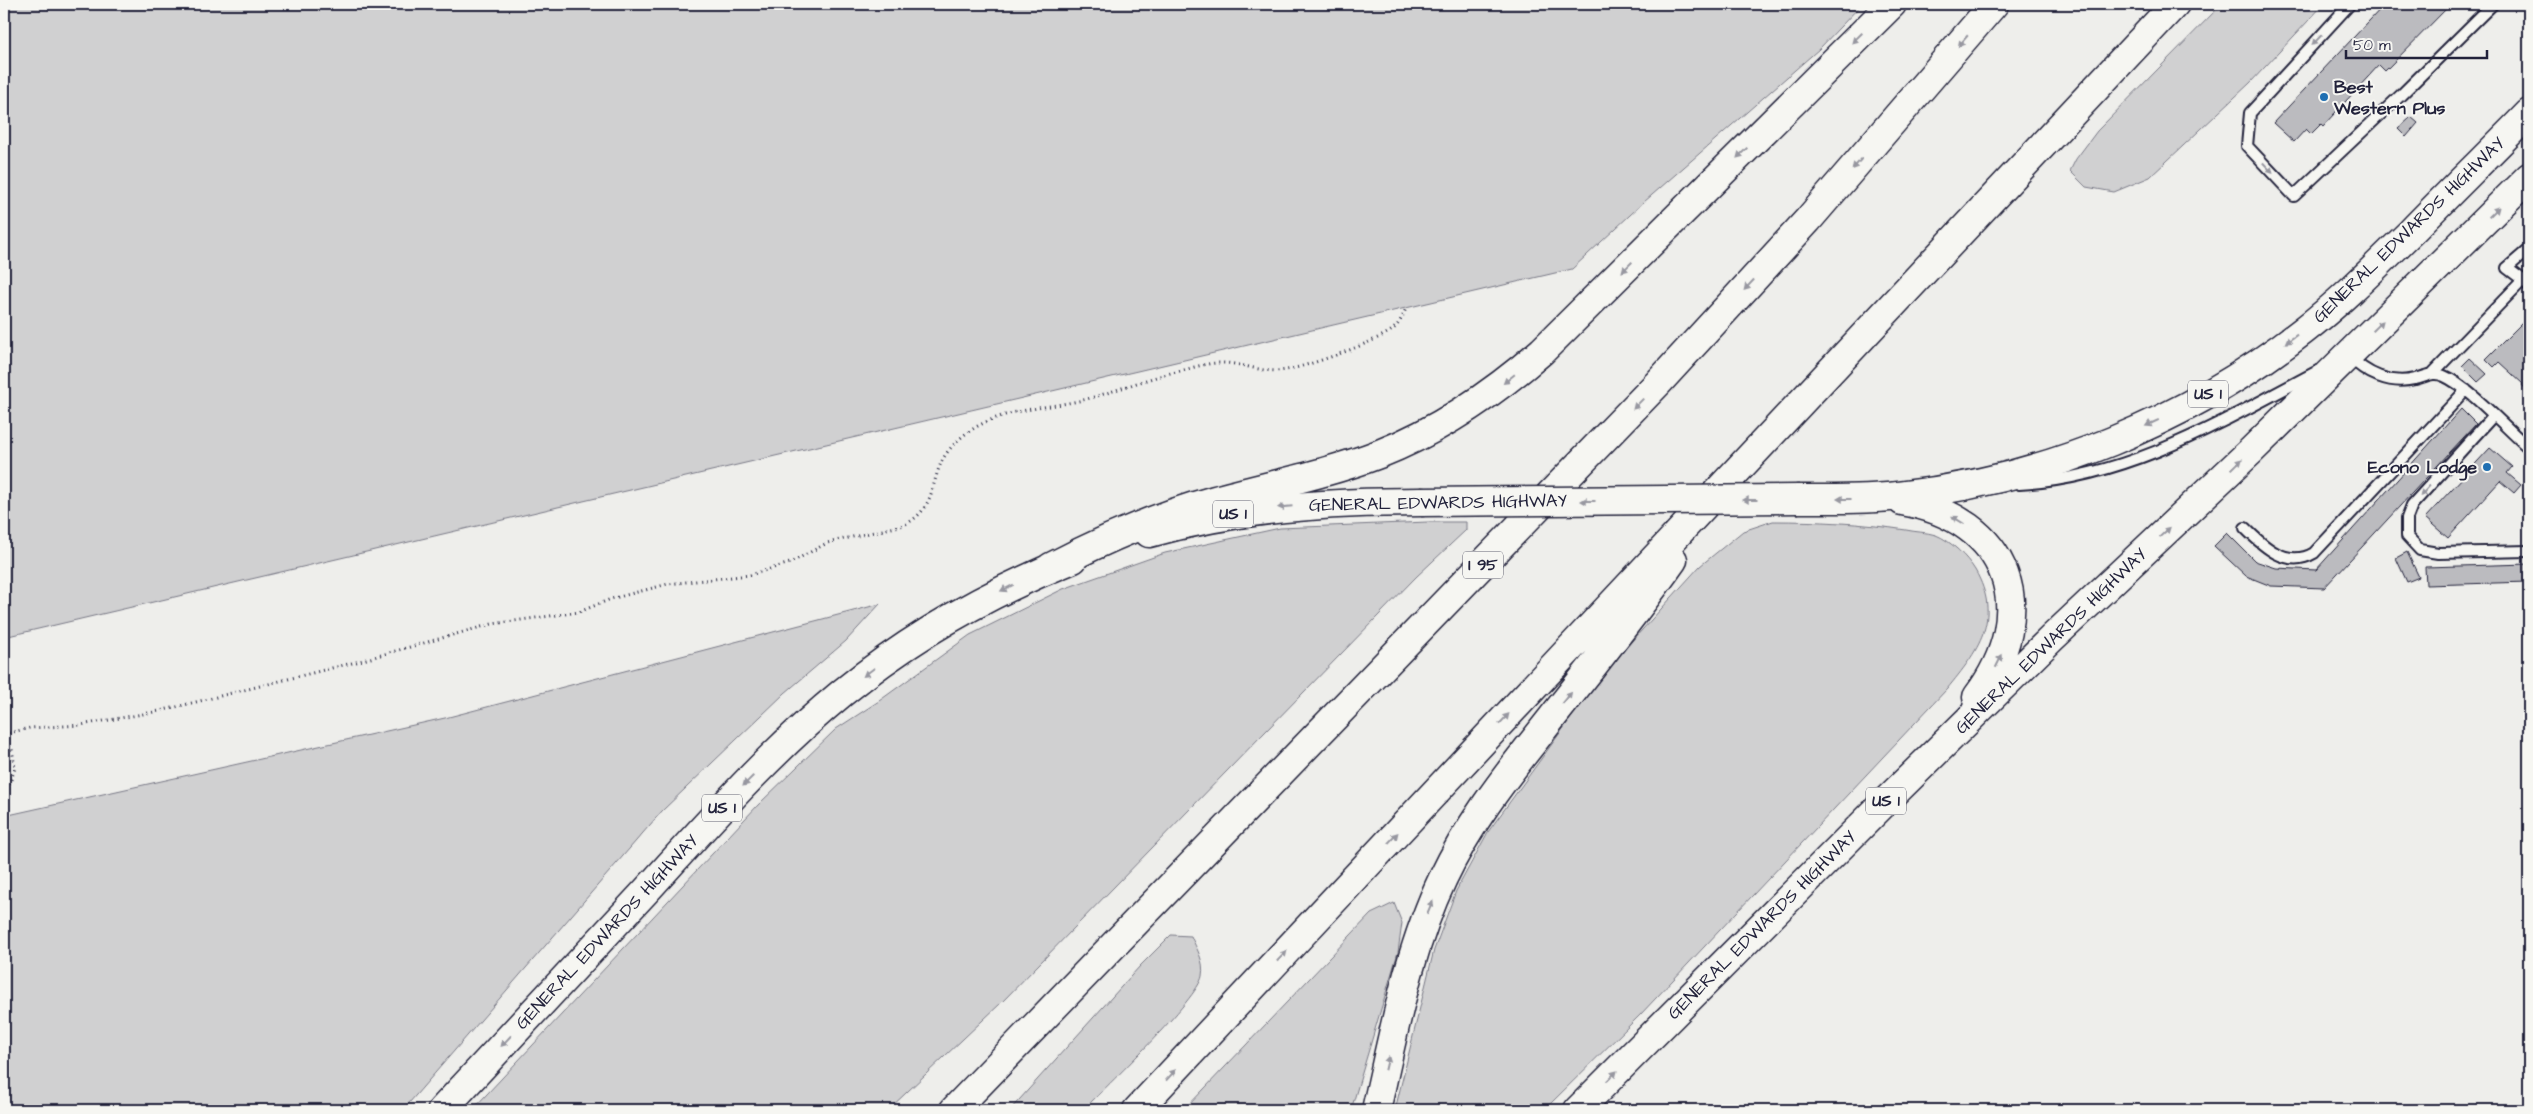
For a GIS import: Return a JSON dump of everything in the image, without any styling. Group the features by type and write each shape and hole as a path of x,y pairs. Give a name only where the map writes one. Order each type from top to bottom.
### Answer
{"main road":[{"path":"1051,567 1091,546 1164,516 1382,453 1431,430 1480,400 1547,346 1892,4"},
{"name":"I 95","path":"954,1110 1658,383 1814,213 1994,4"},
{"path":"1137,1110 2175,4"},
{"name":"GENERAL EDWARDS HIGHWAY","path":"442,1110 735,793 815,716 871,670 929,631 989,596 1051,567 1125,540 1215,517 1312,505 1421,502 1880,498 1967,486 2036,468 2101,445 2189,404 2248,370 2303,331 2348,293 2529,113"},
{"name":"GENERAL EDWARDS HIGHWAY","path":"1578,1110 1880,806 2052,638 2251,451 2529,177"},
{"path":"1376,1110 1415,947 1431,905 1456,852 1511,771 1632,618 1732,476"},
{"path":"1880,498 1929,507 1952,516 1971,529 1987,544 1998,561 2008,586 2011,613 2006,644 1987,684 1947,734 1880,806"}],"lane":[{"path":"2350,4 2250,113 2247,146 2294,196 2401,95 2493,4"},
{"path":"1967,486 2023,484 2062,479 2143,458 2197,434 2348,355 2365,371 2383,378 2414,380 2434,373 2526,283 2507,268 2529,249"},
{"path":"2434,373 2451,380 2466,390 2529,448"},
{"path":"2245,528 2267,550 2275,554 2302,558 2314,553 2466,390"},
{"path":"2493,416 2412,505 2407,518 2407,536 2420,550 2438,554 2529,552"}],"path":[{"path":"4,734 30,728 81,725 160,711 356,662 492,624 578,612 611,599 668,584 750,574 771,569 790,563 827,543 865,532 904,525 914,520 922,514 928,502 948,451 978,425 1001,415 1088,398 1141,380 1221,363 1263,371 1285,370 1302,366 1358,346 1392,330 1402,319 1406,308"},
{"path":"4,744 12,749 15,768 4,800"}],"shaded area":[{"path":"4,4 1862,4 1819,49 1644,202 1572,269 4,637"},
{"path":"2222,4 2324,4 2250,83 2150,177 2114,192 2086,187 2070,171 2076,159 2097,131"},
{"path":"1773,521 1823,522 1872,526 1932,534 1947,541 1968,560 1983,588 1987,604 1987,619 1977,648 1947,689 1640,1015 1544,1110 1395,1110 1434,950 1456,891 1488,832 1573,715 1623,651 1700,566 1743,531"},
{"path":"1466,522 1466,530 1416,577 1001,1003 888,1110 472,1110 758,805 836,729 879,701 970,635 1063,589 1165,553 1280,528"},
{"path":"880,604 846,641 785,693 662,811 403,1110 4,1110 4,816 445,718"},
{"path":"1394,903 1402,923 1398,952 1351,1110 1184,1110 1371,914"},
{"path":"1171,935 1191,936 1200,955 1203,970 1197,987 1169,1023 1083,1110 1010,1110 1140,966"}],"building":[{"name":"Best Western Plus","path":"2385,4 2451,4 2385,71 2379,65 2323,126 2321,124 2311,134 2306,129 2294,142 2273,123"},
{"path":"2411,117 2418,123 2406,137 2398,129"},
{"path":"2529,316 2529,393 2523,384 2499,362 2494,367 2486,359"},
{"path":"2470,358 2487,374 2478,382 2462,366"},
{"path":"2461,409 2476,424 2324,588 2271,586 2246,576 2214,546 2227,533 2255,561 2276,568 2316,570"},
{"path":"2490,448 2512,467 2507,473 2521,485 2514,493 2500,481 2448,538 2425,518"},
{"path":"2407,552 2419,577 2407,582 2396,558"},
{"path":"2529,564 2529,582 2426,585 2425,567"}],"place":[{"name":"Best Western Plus","path":"2324,97"},
{"name":"Econo Lodge","path":"2487,467"}]}
